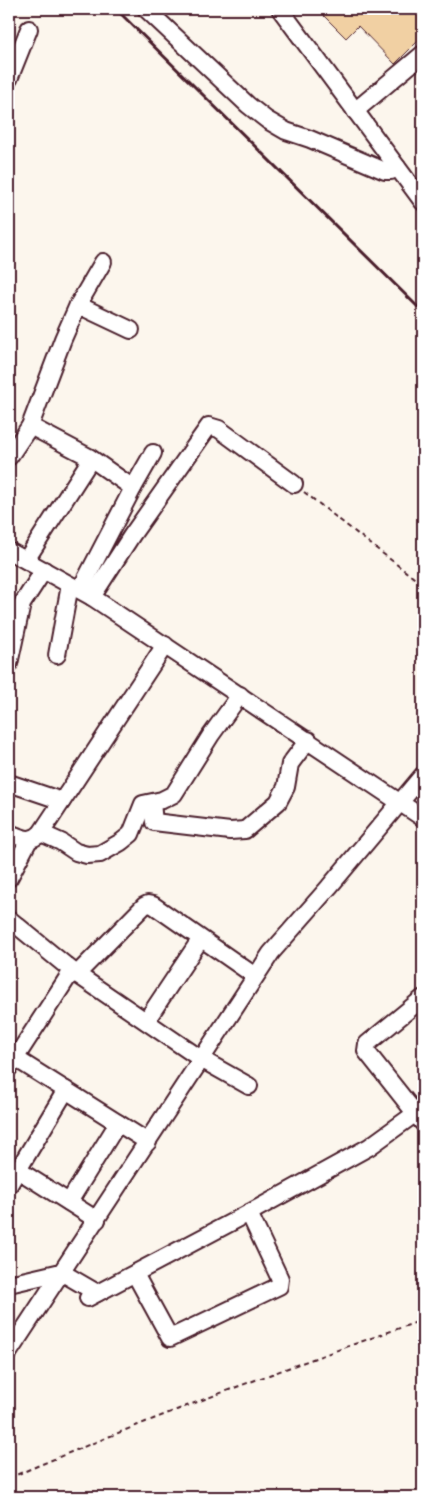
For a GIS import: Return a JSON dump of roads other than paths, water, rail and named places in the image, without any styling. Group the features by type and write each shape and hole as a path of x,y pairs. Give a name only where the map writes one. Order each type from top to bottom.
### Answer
{"street":[{"path":"146,9 266,120 286,131 310,138 385,171 391,171 397,167"},
{"path":"280,9 423,202"},
{"path":"9,79 29,29"},
{"path":"355,111 423,54"},
{"path":"9,457 30,426 78,305 103,262"},
{"path":"78,305 132,330"},
{"path":"30,426 91,458 133,488"},
{"path":"81,591 132,535 209,426 219,429 294,484"},
{"path":"57,655 81,591 133,488 153,453"},
{"path":"26,560 91,458"},
{"path":"9,551 81,591 165,645 423,818"},
{"path":"9,664 22,604 44,570"},
{"path":"9,878 165,645"},
{"path":"9,833 61,842 76,852 87,855 100,854 121,842 131,834 143,804 162,800 174,794 211,735 240,695"},
{"path":"152,803 154,822 230,831 245,830 278,802 286,786 290,764 308,740"},
{"path":"9,1352 271,953 402,803 423,775"},
{"path":"9,782 62,801"},
{"path":"148,1142 66,1090 12,1063 68,977 81,970 148,904 153,905 200,940 255,976"},
{"path":"9,919 75,973 201,1059 248,1086"},
{"path":"146,1021 200,940"},
{"path":"61,1272 92,1296 249,1213 420,1118 365,1048 367,1044 423,998"},
{"path":"9,1184 66,1090"},
{"path":"69,1202 118,1123"},
{"path":"18,1170 97,1220"},
{"path":"135,1274 170,1338 279,1286 280,1279 249,1213"},
{"path":"9,1284 61,1272"}],"railway":[{"path":"116,9 423,312"}]}
